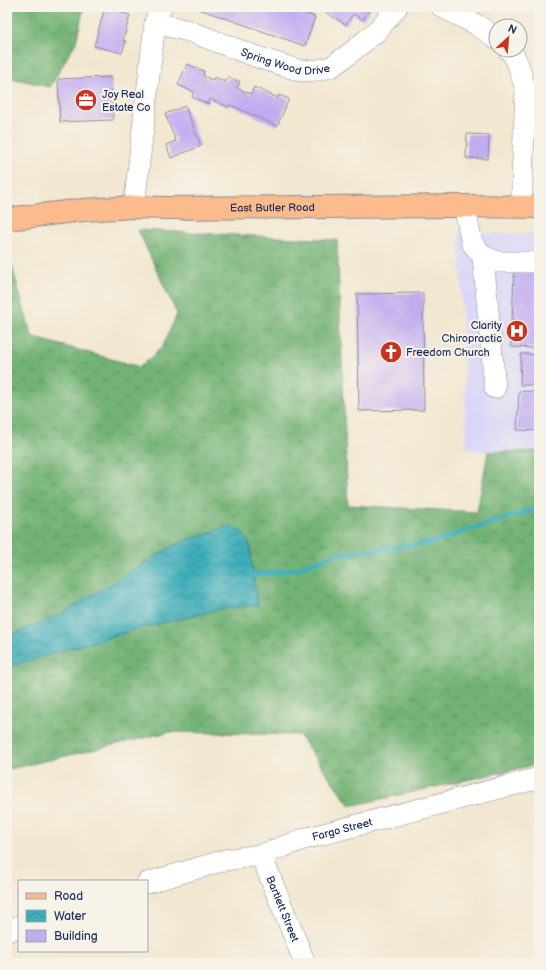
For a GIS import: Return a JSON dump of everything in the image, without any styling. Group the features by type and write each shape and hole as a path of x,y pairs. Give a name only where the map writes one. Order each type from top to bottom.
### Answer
{"main road":[{"name":"East Butler Road","path":"7,219 74,210 134,207 531,206"}],"street":[{"name":"Spring Wood Drive","path":"158,15 189,31 257,57 301,71 318,70 331,67 378,31 397,7"},
{"path":"442,7 477,25 488,33"},
{"path":"134,207 158,15"},
{"path":"515,58 526,90 522,179 531,206"},
{"path":"464,206 472,242 483,256 498,262 539,262"},
{"path":"483,256 495,388"},
{"name":"Fargo Street","path":"148,883 225,860 261,855 304,839 539,778"},
{"name":"Bartlett Street","path":"261,855 305,963"},
{"path":"7,931 18,926"}],"shaded area":[{"path":"459,233 539,234 539,451 488,452 467,449"}],"green space":[{"path":"7,7 84,7 76,42 50,87 7,77"},
{"path":"138,230 337,240 348,505 477,512 488,452 539,451 539,764 350,806 299,735 169,732 10,769 7,765 7,249 32,337 140,367 163,346 177,314"}],"water":[{"path":"231,525 243,533 250,545 258,605 221,609 133,630 7,667 7,637 63,613 172,546"}],"building":[{"path":"105,7 124,7 122,13 130,15 123,41 126,41 122,53 94,46"},
{"path":"193,7 287,7 315,17 305,46"},
{"path":"317,7 371,7 363,20 353,14 346,25"},
{"path":"187,64 204,71 203,76 213,80 214,77 226,82 229,77 240,82 237,88 251,94 254,87 278,98 279,95 289,99 277,126 230,105 228,107 210,99 208,104 192,97 194,92 178,85"},
{"name":"Joy Real Estate Co","path":"111,77 113,120 60,122 58,79"},
{"path":"185,106 201,146 171,158 166,145 176,141 165,114"},
{"path":"467,134 489,135 488,159 466,158"},
{"path":"514,272 539,273 539,348 511,347"},
{"name":"Freedom Church","path":"423,293 424,410 359,411 357,294"},
{"path":"521,354 539,355 539,385 520,385"},
{"path":"519,391 539,392 539,431 517,430"}],"waterway":[{"path":"252,575 294,570 333,555 434,542 539,508"}],"place":[{"name":"Joy Real Estate Co","path":"86,100"},
{"name":"Clarity Chiropractic","path":"517,331"},
{"name":"Freedom Church","path":"391,352"}]}
